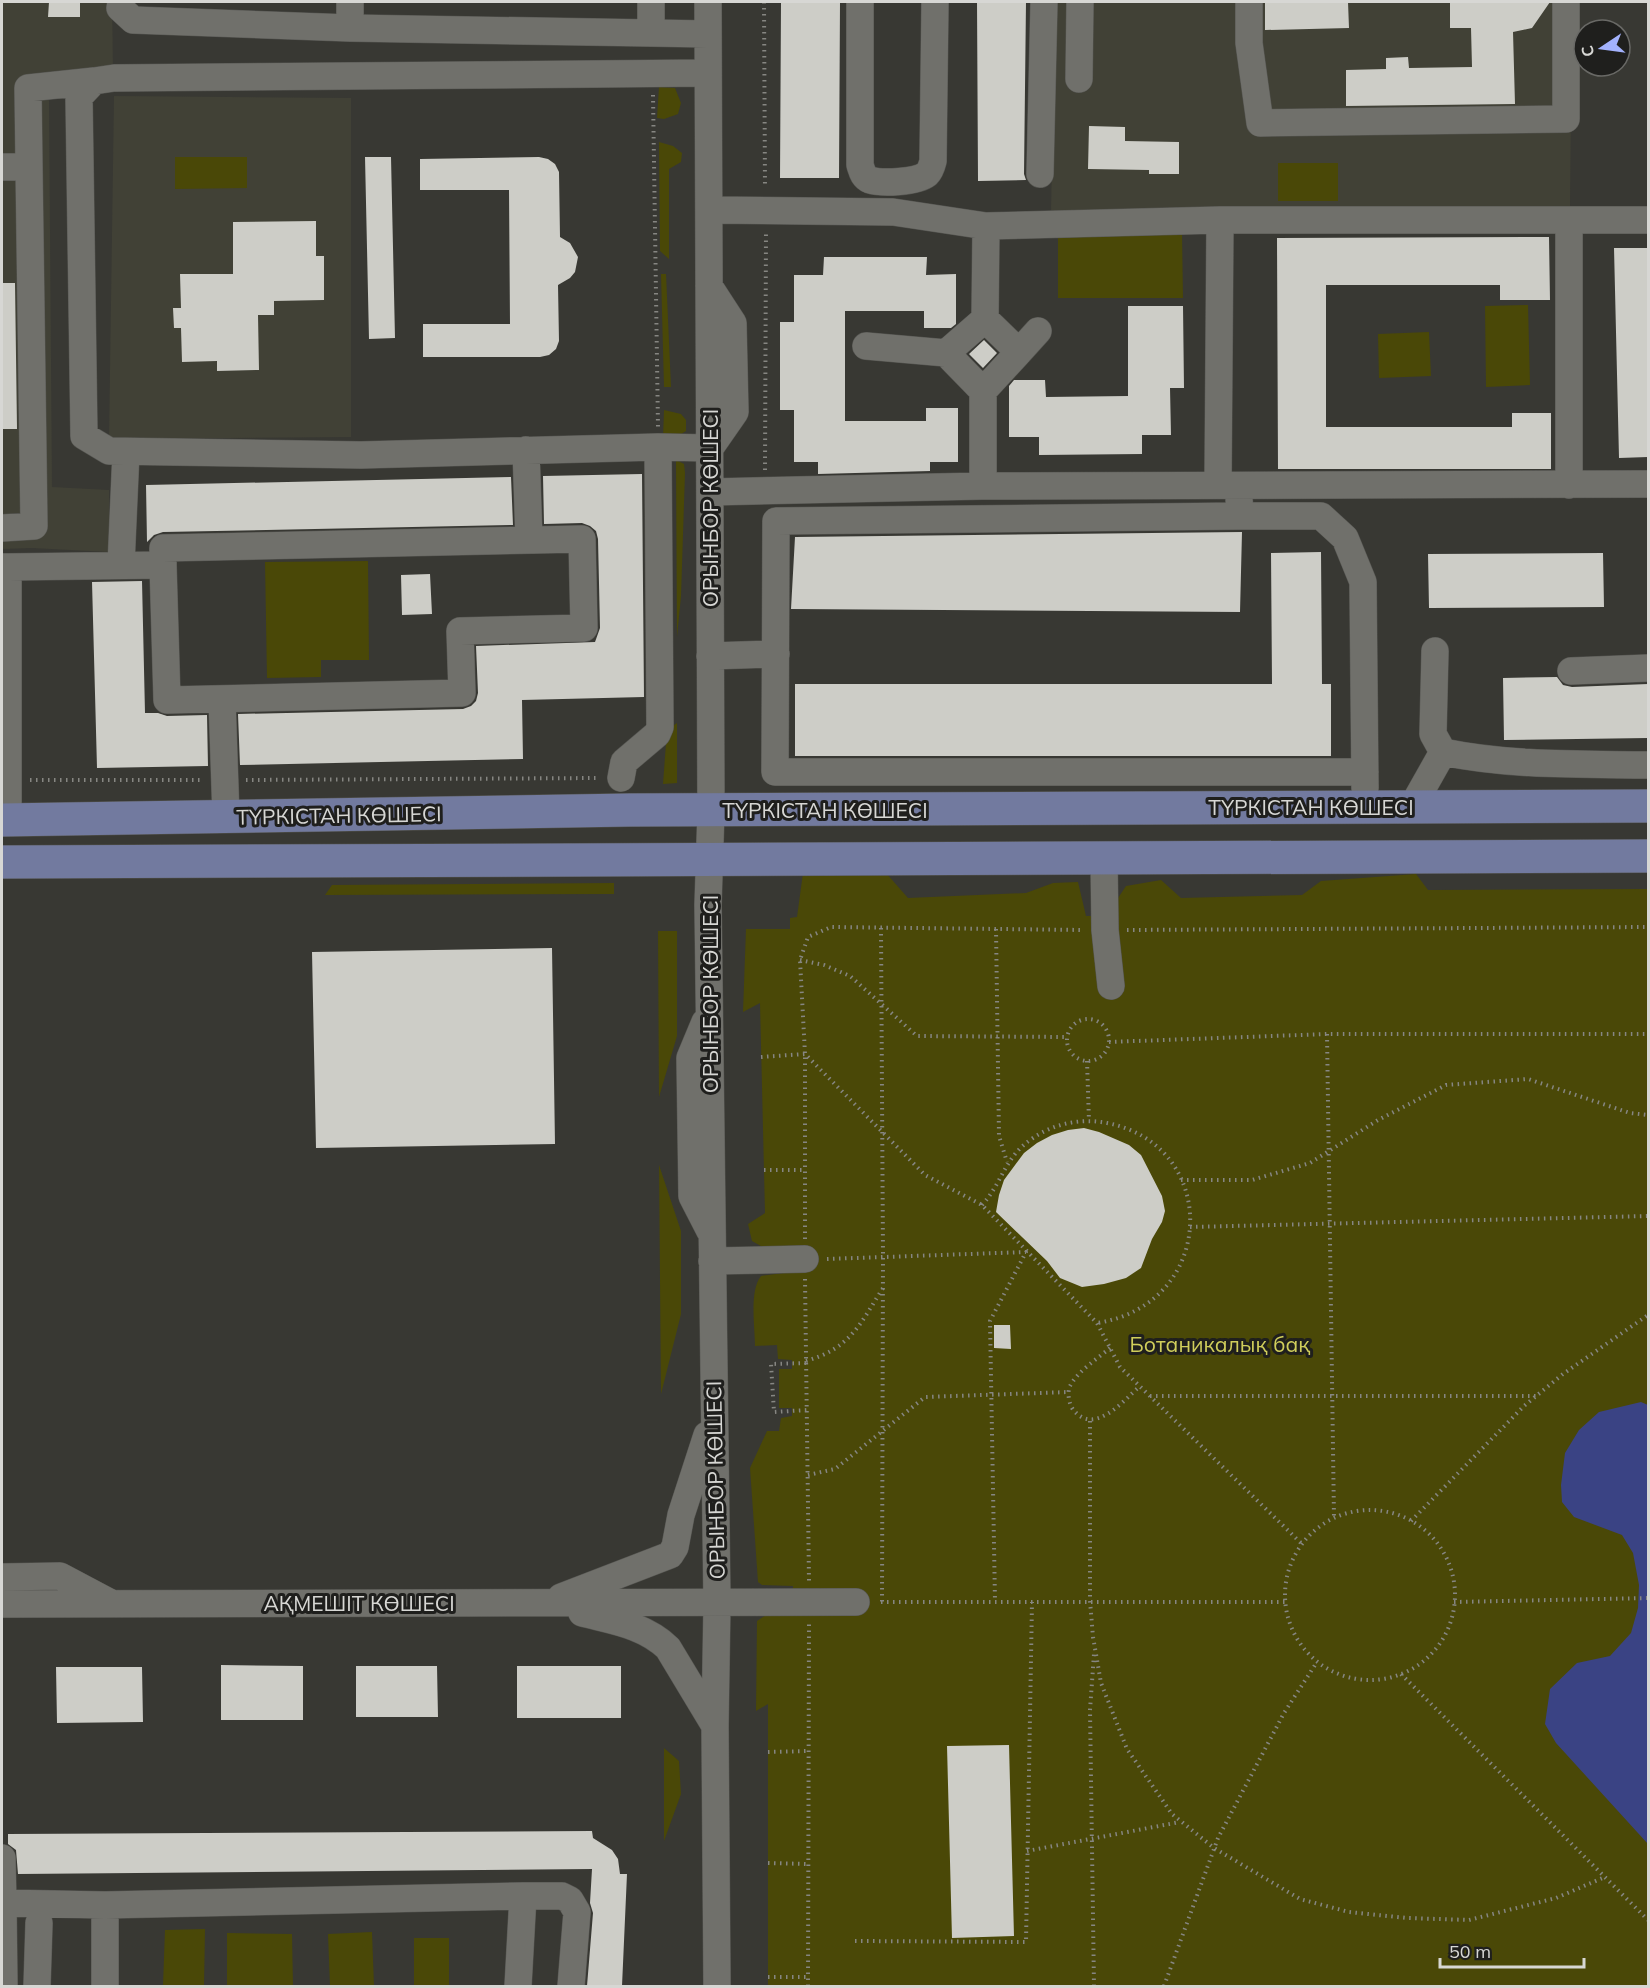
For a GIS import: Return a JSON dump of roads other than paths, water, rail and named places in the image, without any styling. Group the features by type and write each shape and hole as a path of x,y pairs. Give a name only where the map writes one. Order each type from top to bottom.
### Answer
{"main road":[{"name":"ТҮРКІСТАН КӨШЕСІ","path":"5,820 630,810 1648,806"},
{"path":"1330,807 1353,818 1363,829 1364,840 1355,853 1340,858"},
{"path":"1479,807 1460,816 1455,829 1458,842 1482,857"},
{"path":"2,862 1648,856"}],"street":[{"path":"121,2 120,8 133,20 350,28 708,34"},
{"path":"350,2 350,28"},
{"path":"651,2 651,33"},
{"name":"ОРЫНБОР КӨШЕСІ","path":"708,2 711,811 708,905 717,1603 716,1986"},
{"path":"861,2 860,165 862,174 869,180 893,181 916,180 928,173 933,161 935,2"},
{"path":"1040,174 1044,2"},
{"path":"1079,78 1080,2"},
{"path":"1249,2 1249,43 1260,123 1566,119 1566,2"},
{"path":"2,528 34,526 28,88 114,78 708,73"},
{"path":"94,81 79,97 84,436 109,451 361,455 525,450 658,438 710,448"},
{"path":"2,167 29,167"},
{"path":"893,181 893,212"},
{"path":"709,210 893,212 986,226 1220,220 1648,220"},
{"path":"1220,220 1229,485 1240,516"},
{"path":"1569,220 1569,485"},
{"path":"986,226 985,319 1019,352"},
{"path":"946,353 985,319"},
{"path":"983,486 983,391 1038,331"},
{"path":"867,346 946,353 983,391"},
{"path":"621,778 624,762 657,734 660,727 658,438"},
{"path":"525,450 529,540"},
{"path":"121,565 126,452"},
{"path":"710,492 983,486 1648,484"},
{"path":"1365,772 776,772 776,521 1321,516 1345,538 1363,582 1365,772 1365,807"},
{"path":"582,539 584,628 460,631 462,693 167,700 163,548 529,540 582,539"},
{"path":"5,820 8,780 5,567 163,565"},
{"path":"1435,651 1433,734 1443,753"},
{"path":"710,656 776,654"},
{"path":"1571,671 1648,668"},
{"path":"222,699 226,817"},
{"path":"1443,753 1470,758 1547,764 1648,765"},
{"path":"1413,807 1443,753"},
{"path":"1546,807 1547,764"},
{"path":"1109,808 1111,772"},
{"path":"1104,859 1105,930 1111,986"},
{"path":"712,1248 805,1259"},
{"path":"713,1316 731,1349 733,1450 715,1474"},
{"path":"546,1603 670,1555 675,1547 681,1515 714,1415"},
{"path":"2,1576 60,1576 112,1604"},
{"name":"АҚМЕШІТ КӨШЕСІ","path":"2,1604 856,1602"},
{"path":"546,1603 641,1628 659,1639 668,1648 715,1726"},
{"path":"2,1858 4,1986"},
{"path":"518,1986 523,1896"},
{"path":"3,1904 105,1905 562,1896 570,1900 577,1912 571,1986"},
{"path":"105,1905 105,1986"},
{"path":"37,1986 39,1923"}],"water":[{"path":"1641,1402 1648,1405 1648,1844 1556,1743 1545,1724 1550,1689 1577,1663 1610,1656 1631,1633 1638,1608 1639,1585 1633,1553 1622,1535 1574,1517 1562,1502 1561,1485 1565,1453 1579,1430 1599,1412"}],"park label":[{"name":"Ботаникалық бақ","path":"1220,1344"}]}
